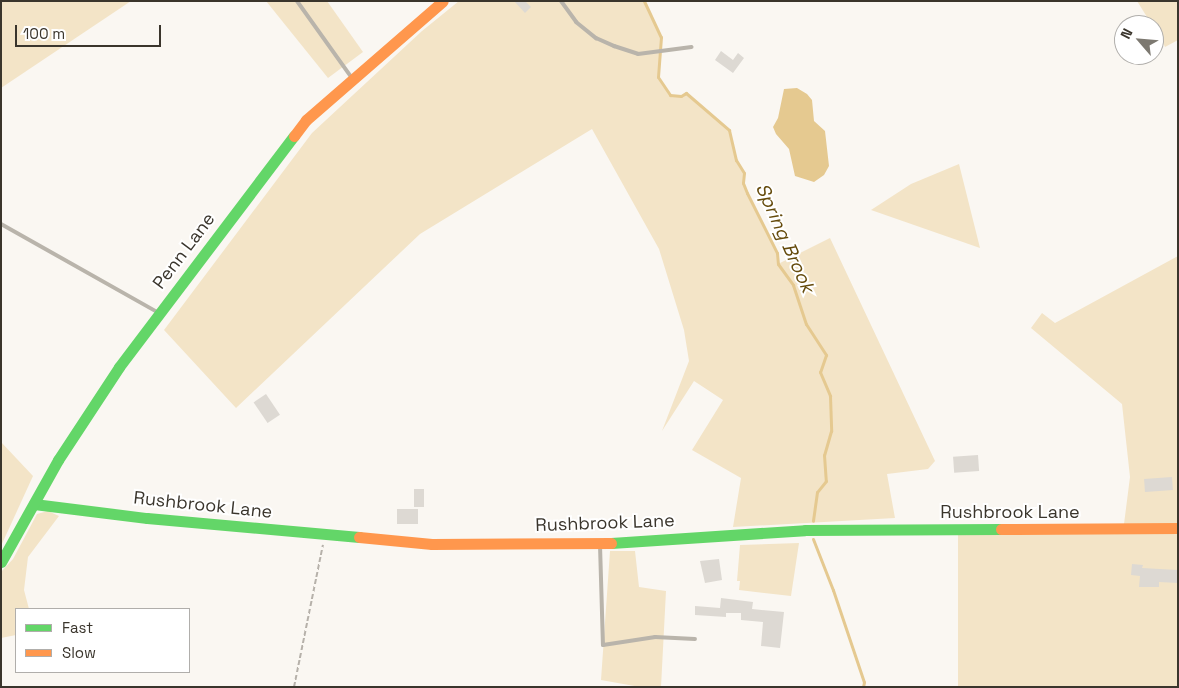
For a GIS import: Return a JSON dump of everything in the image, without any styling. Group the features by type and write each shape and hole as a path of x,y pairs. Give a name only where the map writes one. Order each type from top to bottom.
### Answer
{"street":[{"name":"Penn Lane","path":"1,562 58,460 114,374 306,120 443,1"},
{"name":"Rushbrook Lane","path":"34,504 147,518 432,544 626,543 805,530 1178,528"}],"lane":[{"path":"297,1 353,80"},
{"path":"561,1 576,22 596,38 614,46 638,54 692,47"},
{"path":"1,224 159,313"},
{"path":"600,542 603,645 649,637 695,639"}],"path":[{"path":"294,687 325,534"}],"shaded area":[{"path":"1,1 131,1 1,88"},
{"path":"266,1 327,1 363,52 328,78"},
{"path":"459,1 644,1 661,37 658,77 670,95 681,96 686,93 729,130 736,160 744,173 743,183 777,253 778,264 830,238 935,461 928,469 887,474 895,518 733,527 741,478 692,450 723,400 694,381 662,431 689,361 684,330 659,249 592,129 420,234 236,408 164,330 312,133 422,31"},
{"path":"1137,1 1178,1 1178,40 1165,47 1164,15 1146,15"},
{"path":"797,88 807,94 812,100 814,121 825,131 829,166 824,175 814,182 795,176 789,149 776,134 773,127 778,118 784,89"},
{"path":"959,164 980,248 871,210 911,184"},
{"path":"1178,256 1178,524 1124,524 1130,477 1122,404 1031,328 1042,313 1055,323"},
{"path":"1,442 33,476 1,546"},
{"path":"48,511 59,516 28,557 24,590 29,608 15,608 15,635 1,638 1,572 13,559 37,514"},
{"path":"958,534 1178,534 1178,687 958,687"},
{"path":"799,543 791,596 739,590 740,581 737,581 740,545"},
{"path":"610,551 635,551 639,587 666,591 661,687 640,687 601,680"}],"building":[{"path":"514,1 525,1 531,7 525,13"},
{"path":"721,51 733,60 738,53 744,58 733,73 715,60"},
{"path":"266,394 280,415 268,423 254,402"},
{"path":"978,455 979,471 954,473 953,457"},
{"path":"1172,477 1173,490 1145,492 1144,479"},
{"path":"414,489 424,489 424,507 414,507"},
{"path":"397,509 418,509 418,524 397,524"},
{"path":"719,559 722,580 705,583 700,561"},
{"path":"1132,564 1143,565 1142,568 1178,570 1178,583 1159,582 1159,587 1139,587 1140,576 1131,575"},
{"path":"721,598 753,602 752,609 784,612 780,648 761,646 763,622 741,620 741,613 726,613 726,617 695,615 695,606 720,608"}],"waterway":[{"name":"Spring Brook","path":"644,1 661,37 658,77 670,95 681,96 686,93 729,130 736,160 744,173 743,183 747,193 777,253 778,264 793,285 806,324 826,355 820,372 830,396 831,431 824,455 826,481 817,492 813,521"},
{"name":"Spring Brook","path":"813,539 833,590 864,682 863,687"}],"traffic: fast":[{"path":"1,562 58,460 119,367 294,136"},
{"path":"34,504 147,518 359,537"},
{"path":"611,543 805,530 1001,529"}],"traffic: slow":[{"path":"294,136 306,120 443,1"},
{"path":"1001,529 1178,528"},
{"path":"359,537 432,544 611,543"}]}
